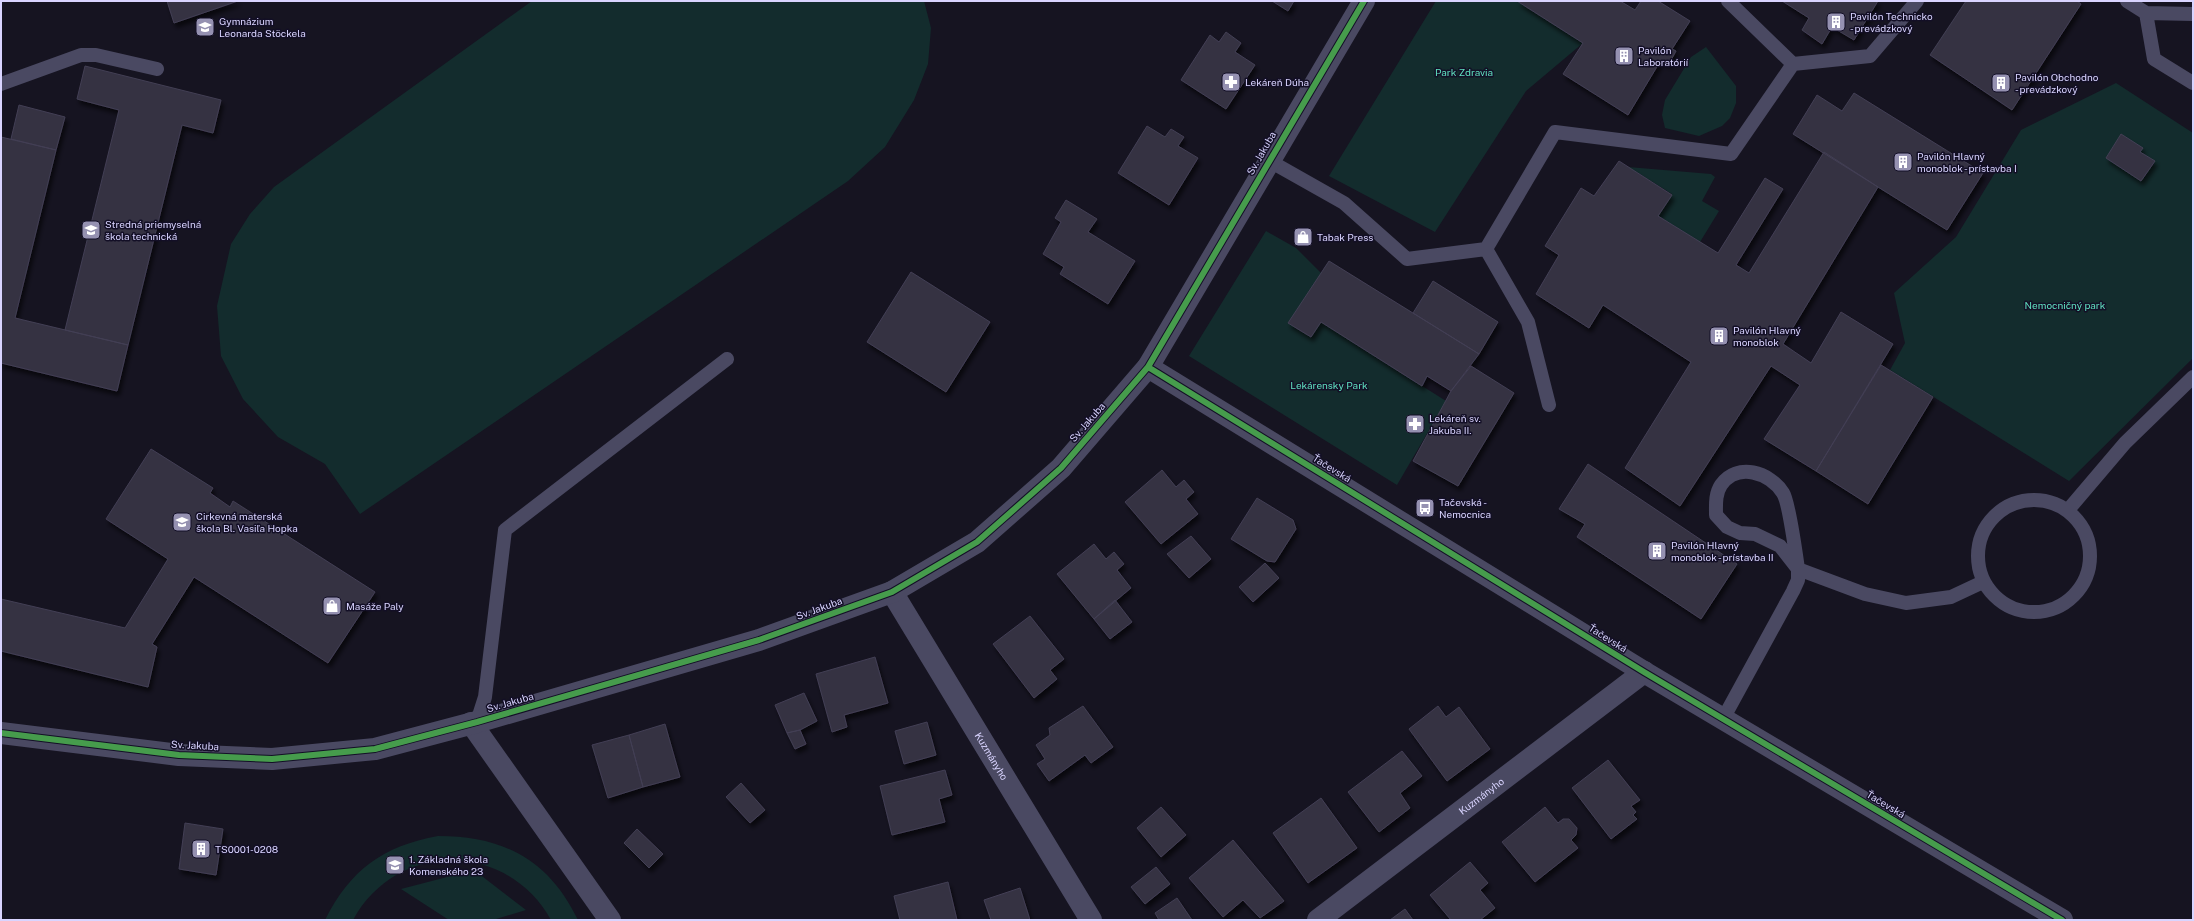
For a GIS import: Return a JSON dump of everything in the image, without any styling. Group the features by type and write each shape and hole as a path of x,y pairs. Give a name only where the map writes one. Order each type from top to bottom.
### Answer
{"street":[{"name":"Sv. Jakuba","path":"1,733 179,755 272,759 375,749 474,723 760,640 892,592 977,542 1061,468 1148,367 1268,160 1364,1"},
{"name":"Ťačevská","path":"1148,367 1644,672 2062,920"},
{"name":"Kuzmányho","path":"892,592 1091,920"},
{"name":"Kuzmányho","path":"1318,920 1644,672"},
{"path":"474,723 610,920"}],"lane":[{"path":"1728,1 1793,64"},
{"path":"1486,249 1555,132 1731,154 1793,64 1870,56 1917,1"},
{"path":"2127,1 2146,13 2193,14"},
{"path":"2146,13 2154,59 2193,83"},
{"path":"1,84 80,55 96,55 157,69"},
{"path":"1268,160 1344,203 1407,259 1486,249"},
{"path":"1486,249 1528,322 1549,404"},
{"path":"474,723 485,697 505,530 727,359"},
{"path":"2068,510 2125,443 2193,377"},
{"path":"1723,719 1798,580 1798,569 1784,494 1773,481 1759,473 1744,471 1730,476 1721,486 1716,498 1716,515 1726,527 1740,533 1755,534 1780,546 1798,569 1865,594 1906,603 1951,597 1983,582"},
{"path":"2032,499 2051,502 2068,510 2081,524 2089,541 2091,559 2086,577 2077,593 2063,604 2046,611 2027,612 2010,607 1994,597 1983,582 1977,564 1978,545 1985,527 1997,512 2013,503 2032,499"}],"green space":[{"path":"532,1 924,1 931,28 928,64 914,100 885,147 848,181 360,514 325,464 278,437 243,399 221,356 217,306 231,244 250,214 274,187"},
{"name":"Park Zdravia","path":"1436,1 1517,1 1583,43 1526,91 1435,232 1329,176"},
{"path":"1706,47 1736,86 1736,103 1730,118 1722,126 1699,136 1665,128 1662,115 1665,100 1691,57"},
{"name":"Nemocničný park","path":"2116,83 2193,133 2193,358 2069,481 1890,370 1905,343 1894,293 1956,237 2021,130"},
{"path":"1628,167 1711,174 1715,177 1702,201 1719,211 1700,242 1658,216 1672,194"},
{"name":"Lekárensky Park","path":"1266,231 1296,248 1321,273 1289,323 1311,337 1321,322 1446,401 1397,485 1189,356"},
{"path":"438,836 462,837 484,841 504,847 522,856 538,867 553,882 566,899 578,920 551,920 532,894 508,875 481,864 452,860 423,864 396,875 372,894 353,920 325,920 345,887 370,863 401,846 418,840"},
{"path":"474,870 526,910 493,920 449,920 401,889"}],"building":[{"path":"167,1 238,1 174,23"},
{"path":"1272,1 1294,1 1288,11"},
{"name":"Pavilón Laboratórií","path":"1517,1 1620,1 1635,10 1641,1 1658,1 1690,21 1672,49 1676,51 1669,64 1661,60 1628,115 1563,74 1583,43"},
{"name":"Pavilón Technicko - prevádzkový","path":"1782,1 1878,1 1854,40 1832,27 1822,44 1802,30 1809,18"},
{"name":"Pavilón Obchodno - prevádzkový","path":"1966,1 2077,1 2081,4 2012,110 1930,55"},
{"path":"1226,32 1241,43 1235,52 1255,65 1226,109 1181,80 1210,35 1219,42"},
{"path":"85,66 221,100 213,133 182,125 128,345 65,330 119,110 77,99"},
{"name":"Pavilón Hlavný monoblok - prístavba I","path":"1854,93 1983,173 1947,230 1793,134 1817,95 1842,111"},
{"path":"19,105 65,117 56,150 11,139"},
{"path":"1147,126 1165,137 1171,129 1184,137 1178,146 1198,158 1169,205 1118,173"},
{"path":"2121,134 2143,148 2140,152 2155,161 2141,181 2106,158"},
{"path":"1,137 56,150 15,318 128,345 117,391 1,363"},
{"name":"Pavilón Hlavný monoblok","path":"1824,152 1878,187 1783,344 1811,363 1841,312 1893,344 1816,471 1764,439 1800,385 1771,366 1680,506 1625,468 1691,362 1603,305 1589,328 1536,294 1559,255 1545,246 1581,188 1594,196 1619,161 1672,195 1658,216 1718,253 1765,178 1783,189 1736,265 1749,273"},
{"path":"1066,200 1097,219 1088,232 1135,261 1108,304 1060,274 1064,267 1043,254 1061,222 1055,218"},
{"path":"1329,261 1479,354 1451,391 1427,376 1422,386 1321,322 1311,337 1288,323"},
{"path":"911,272 990,322 946,392 867,342"},
{"path":"1433,281 1498,322 1479,354 1413,313"},
{"path":"1881,365 1933,397 1868,504 1816,471"},
{"path":"1471,366 1514,393 1458,486 1413,461 1451,391"},
{"path":"151,449 213,488 210,493 230,507 233,501 375,592 328,663 194,577 152,644 157,647 148,687 1,651 1,599 125,628 168,559 106,519"},
{"name":"Pavilón Hlavný monoblok - prístavba II","path":"1588,464 1737,564 1701,619 1577,537 1585,524 1559,509"},
{"path":"1162,470 1176,487 1184,480 1194,492 1186,499 1198,514 1161,544 1125,502"},
{"path":"1257,498 1293,520 1296,529 1275,562 1267,561 1231,539"},
{"path":"1191,536 1211,559 1189,578 1167,554"},
{"path":"1094,544 1106,559 1114,552 1124,564 1117,570 1131,588 1094,619 1057,574"},
{"path":"1265,563 1279,578 1253,602 1239,587"},
{"path":"1115,600 1132,622 1110,639 1094,619"},
{"path":"1030,616 1064,659 1050,670 1057,679 1034,698 993,644"},
{"path":"875,657 888,703 844,715 847,727 832,732 816,674"},
{"path":"804,693 817,721 800,730 787,733 775,705"},
{"path":"1083,706 1113,747 1091,763 1085,755 1049,781 1037,764 1045,759 1036,745 1050,735 1049,728"},
{"path":"1438,706 1446,717 1459,707 1490,749 1447,781 1409,729"},
{"path":"927,722 936,755 904,764 895,731"},
{"path":"665,724 680,777 643,787 629,735"},
{"path":"800,730 806,744 795,749 787,733"},
{"path":"629,735 643,787 608,798 592,745"},
{"path":"1402,751 1422,776 1400,793 1410,808 1379,832 1348,792"},
{"path":"1608,760 1640,800 1631,806 1636,812 1633,815 1637,819 1611,839 1572,788"},
{"path":"945,770 952,795 939,799 945,822 892,835 880,786"},
{"path":"741,783 765,810 750,823 726,797"},
{"path":"1321,798 1357,848 1308,883 1273,833"},
{"path":"1161,807 1186,835 1161,857 1137,828"},
{"path":"1545,807 1558,823 1563,819 1569,819 1577,828 1576,835 1571,840 1578,848 1535,882 1502,842"},
{"name":"TS0001-0208","path":"185,823 223,829 216,875 179,869"},
{"path":"637,829 663,854 649,868 624,843"},
{"path":"1233,840 1284,901 1260,918 1243,900 1223,917 1189,878"},
{"path":"1470,862 1488,883 1480,890 1495,908 1480,920 1451,920 1430,895"},
{"path":"1156,867 1170,884 1145,904 1131,887"},
{"path":"948,882 957,920 900,920 894,896"},
{"path":"1020,888 1030,920 991,920 984,900"},
{"path":"1177,898 1192,920 1159,920 1155,913"},
{"path":"1405,909 1413,920 1390,920"}],"cycle path":[{"path":"1,733 179,755 272,759 375,749 477,722 759,640 892,592 977,542 1061,468 1148,367 1364,1"},
{"path":"1148,367 1644,672 2062,920"}],"place":[{"name":"Pavilón Technicko - prevádzkový","path":"1836,22"},
{"name":"Gymnázium Leonarda Stöckela","path":"205,27"},
{"name":"Pavilón Laboratórií","path":"1624,56"},
{"name":"Lekáreň Dúha","path":"1231,82"},
{"name":"Pavilón Obchodno - prevádzkový","path":"2001,83"},
{"name":"Pavilón Hlavný monoblok - prístavba I","path":"1903,162"},
{"name":"Stredná priemyselná škola technická","path":"91,230"},
{"name":"Tabak Press","path":"1303,237"},
{"name":"Pavilón Hlavný monoblok","path":"1719,336"},
{"name":"Lekáreň sv. Jakuba II.","path":"1415,424"},
{"name":"Tačevská - Nemocnica","path":"1425,508"},
{"name":"Cirkevná materská škola Bl. Vasiľa Hopka","path":"182,522"},
{"name":"Pavilón Hlavný monoblok - prístavba II","path":"1657,551"},
{"name":"Masáže Paly","path":"332,606"},
{"name":"TS0001-0208","path":"201,849"},
{"name":"1. Základná škola Komenského 23","path":"395,865"}]}
